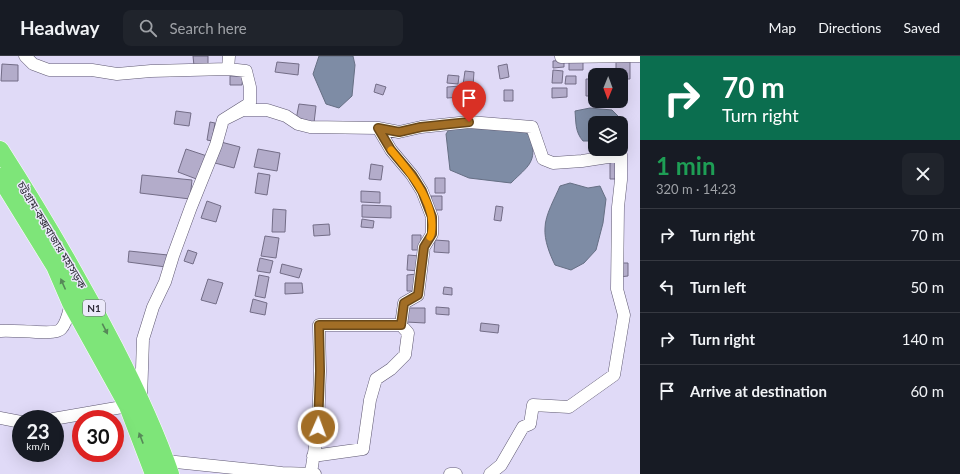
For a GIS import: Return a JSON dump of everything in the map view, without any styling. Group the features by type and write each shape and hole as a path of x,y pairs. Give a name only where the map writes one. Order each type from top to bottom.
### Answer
{"highway":[{"name":"চট্টগ্রাম-কক্সবাজার মহাসড়ক","path":"0,150 31,199 87,295 163,470"},
{"name":"চট্টগ্রাম-কক্সবাজার মহাসড়ক","path":"0,177 54,266 71,303 134,403"}],"street":[{"path":"25,56 33,64 49,70 92,70 117,74 150,71 228,69 246,71 250,87 250,103 223,120 216,145 173,256 166,282 153,307 143,339 134,403 64,417"},
{"path":"228,69 229,56"},
{"path":"561,57 640,56"},
{"path":"223,120 243,110 267,110 286,116 298,124 310,126 378,128 399,132 421,127 469,122 525,126 532,127 543,159 553,163 582,161 621,155 622,180 618,206 617,289 624,315 614,375 569,407 533,405 530,424 523,427 501,465 490,474"},
{"path":"378,128 391,150 412,175 422,191 432,217 432,234 424,247 418,295 404,303 401,325"},
{"path":"0,330 52,333 60,330 65,324 71,303"},
{"path":"163,470 313,474 313,456 318,427 320,371 319,325 401,325 408,333 405,355 391,369 376,378 370,400 363,449 313,456"},
{"path":"0,418 12,420"},
{"path":"450,474 456,474"}],"water":[{"path":"319,56 353,56 355,65 352,96 339,108 326,104 313,74"},
{"path":"590,108 612,110 618,116 588,116 588,141 583,141 577,130 575,111"},
{"path":"450,128 496,128 521,130 531,136 533,152 530,163 511,183 469,178 450,170 446,134"},
{"path":"570,183 588,188 600,186 606,199 603,223 596,250 584,263 571,270 555,265 545,237 545,223 560,186"}],"building":[{"path":"193,56 208,56 208,65 194,66"},
{"path":"564,60 564,67 553,68 553,61"},
{"path":"277,62 299,64 298,75 275,72"},
{"path":"569,62 583,62 583,70 569,70"},
{"path":"616,62 630,62 630,79 628,79 628,68 616,68"},
{"path":"2,64 18,65 18,81 1,81"},
{"path":"507,64 509,77 500,79 498,66"},
{"path":"553,70 563,71 562,83 552,83"},
{"path":"465,71 474,72 473,86 463,85"},
{"path":"448,75 459,76 458,84 447,83"},
{"path":"230,76 243,76 242,85 230,85"},
{"path":"566,76 576,76 576,84 565,84"},
{"path":"586,79 588,79 588,96 586,96"},
{"path":"376,84 386,87 383,95 374,92"},
{"path":"460,86 461,97 447,98 447,87"},
{"path":"552,88 567,88 567,97 552,98"},
{"path":"504,90 513,90 513,101 504,101"},
{"path":"299,104 316,106 314,123 296,120"},
{"path":"176,111 191,113 189,126 174,124"},
{"path":"210,122 215,123 212,141 207,140"},
{"path":"221,142 240,147 234,168 215,163"},
{"path":"186,149 207,156 199,180 178,172"},
{"path":"258,149 280,153 277,171 254,167"},
{"path":"610,159 617,159 617,179 610,179"},
{"path":"371,164 383,166 381,180 369,179"},
{"path":"258,173 270,175 267,195 255,193"},
{"path":"142,175 192,180 190,199 140,193"},
{"path":"435,178 445,178 445,193 435,193"},
{"path":"361,191 380,192 380,203 361,202"},
{"path":"431,196 442,196 442,210 432,210"},
{"path":"207,201 221,206 216,222 201,218"},
{"path":"362,205 391,206 391,218 362,217"},
{"path":"496,206 503,207 501,221 494,220"},
{"path":"273,209 286,210 285,232 272,232"},
{"path":"362,219 374,221 373,228 361,227"},
{"path":"329,224 330,235 314,236 313,225"},
{"path":"412,235 421,235 421,250 412,250"},
{"path":"265,236 279,238 276,258 261,256"},
{"path":"435,240 449,241 449,253 434,252"},
{"path":"188,250 197,253 193,264 184,261"},
{"path":"129,251 168,255 166,267 128,262"},
{"path":"408,255 420,256 419,271 407,270"},
{"path":"260,258 273,261 270,273 257,271"},
{"path":"619,263 628,263 628,276 619,277"},
{"path":"282,264 302,269 299,278 280,273"},
{"path":"417,274 417,291 407,291 407,275"},
{"path":"259,275 269,277 265,298 255,296"},
{"path":"208,279 223,283 216,304 201,300"},
{"path":"285,283 302,283 303,293 285,294"},
{"path":"444,287 452,288 452,295 443,294"},
{"path":"253,299 267,303 265,315 250,312"},
{"path":"436,307 449,308 449,315 436,314"},
{"path":"407,308 425,308 425,323 406,322"},
{"path":"481,323 499,325 498,333 480,331"}],"slow traffic":[{"path":"391,150 412,175 422,191 432,217 432,234 430,237"}],"route":[{"path":"318,427 320,371 319,325 401,325 404,303 418,295 424,247 432,234 432,217 422,191 412,175 391,150 378,128 399,132 421,127 469,122"}]}
